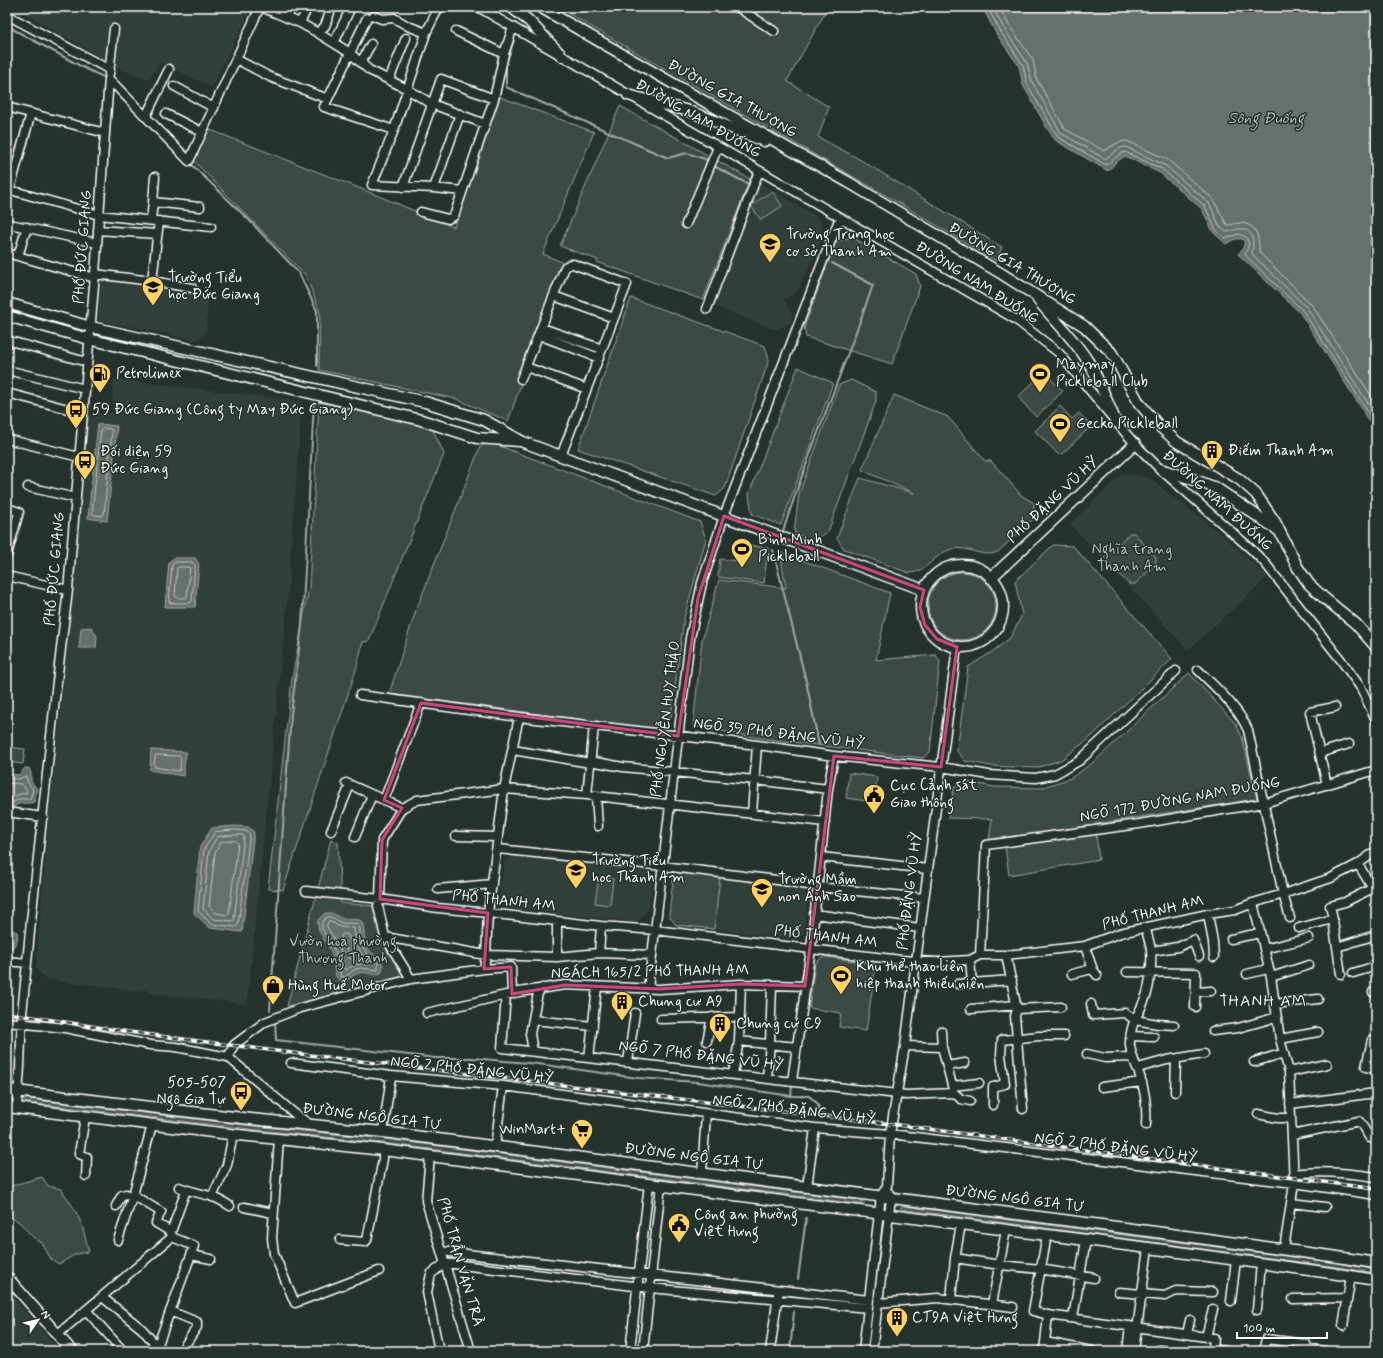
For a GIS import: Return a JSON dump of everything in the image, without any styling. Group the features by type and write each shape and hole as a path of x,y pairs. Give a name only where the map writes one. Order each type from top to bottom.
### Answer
{"main road":[{"path":"511,7 529,21 562,56"},
{"name":"ĐƯỜNG GIA THƯỢNG","path":"540,7 854,185 1078,321 1111,352 1139,403 1158,425 1177,442 1239,479 1250,488 1262,503 1280,531 1298,568 1309,584 1356,624 1376,647"},
{"path":"628,95 673,106 697,114 810,160"},
{"path":"1032,293 1080,349 1099,383 1116,422"},
{"path":"7,303 91,327 425,402 484,420 523,442 924,590"},
{"path":"7,316 90,339 421,420 477,438 523,442"},
{"name":"PHỐ ĐẶNG VŨ HỶ","path":"992,578 1135,444"},
{"path":"1160,469 1216,488 1280,531"},
{"path":"955,565 969,565 982,570 992,578 997,585 1002,598 1003,612 998,625 990,636 979,644 967,647 948,645 937,639 925,625 920,607 927,583 936,573 955,565"},
{"name":"ĐƯỜNG NGÔ GIA TỰ","path":"7,1090 384,1132 1284,1249 1376,1263"},
{"name":"ĐƯỜNG NGÔ GIA TỰ","path":"12,1108 384,1150 1148,1248 1376,1280"},
{"path":"7,1277 72,1351"}],"street":[{"path":"109,79 189,161 261,7 300,23 318,33 350,53 369,70 407,89 432,104 485,124"},
{"path":"288,18 292,7"},
{"path":"300,23 308,7"},
{"path":"318,33 325,26 332,7"},
{"path":"334,43 350,7"},
{"path":"439,7 426,33 394,130 372,185 462,191"},
{"name":"ĐƯỜNG NAM ĐUỐNG","path":"478,7 1015,319 1059,353 1135,444 1160,469 1265,563 1349,671 1361,688 1376,720"},
{"path":"737,7 774,31"},
{"path":"7,15 110,70"},
{"path":"394,130 324,107 350,53 370,17 382,19 394,18 408,26 426,33"},
{"path":"422,212 448,219 454,216 494,100 504,54 513,27"},
{"name":"PHỐ ĐỨC GIANG","path":"12,1108 18,1091 27,964 68,590 91,327 114,29"},
{"path":"456,31 504,54"},
{"path":"389,80 406,38"},
{"path":"360,62 371,44"},
{"path":"236,59 270,77 328,99"},
{"path":"146,116 169,69"},
{"path":"403,187 441,79 494,100"},
{"path":"174,86 214,108"},
{"path":"7,107 105,133"},
{"path":"31,113 8,189 99,215 211,227"},
{"path":"166,114 202,132"},
{"path":"434,188 460,114"},
{"path":"686,224 718,147"},
{"path":"707,309 759,171"},
{"path":"152,281 156,234 153,202 155,177"},
{"path":"153,202 200,207"},
{"name":"PHỐ NGUYỄN HUY THẢO","path":"648,989 690,638 705,572 724,516 840,218"},
{"path":"10,224 97,243"},
{"path":"18,256 27,227"},
{"path":"98,230 156,234"},
{"path":"7,253 95,276 152,281 192,288"},
{"path":"521,379 565,267 570,264 580,266 627,284 561,456"},
{"path":"554,296 614,318"},
{"path":"540,332 602,349"},
{"path":"540,332 599,358"},
{"path":"10,341 87,362"},
{"path":"526,367 587,389"},
{"path":"7,370 85,389"},
{"path":"7,393 83,413"},
{"path":"7,439 79,457"},
{"path":"28,487 76,498"},
{"path":"7,508 19,512 7,555"},
{"path":"7,576 68,590"},
{"name":"PHỐ ĐẶNG VŨ HỶ","path":"884,1214 890,1134 905,1046 957,647"},
{"path":"1198,670 1237,711 1243,720 1250,738 1283,894 1290,918"},
{"name":"NGÕ 39 PHỐ ĐẶNG VŨ HỶ","path":"360,695 519,717 757,745 834,756 941,767 989,775 1036,778 1055,774 1071,766 1087,754 1176,671"},
{"path":"384,800 421,704"},
{"path":"1328,785 1310,712 1335,707"},
{"path":"484,968 488,913 504,789 519,717"},
{"path":"587,795 594,726"},
{"path":"1320,752 1349,744"},
{"path":"752,814 757,745"},
{"path":"513,750 623,767 828,789"},
{"path":"792,1081 811,949 828,789 834,756"},
{"name":"NGÕ 172 ĐƯỜNG NAM ĐUỐNG","path":"980,955 986,845 1139,824 1264,803 1376,770"},
{"path":"330,831 348,784 402,808"},
{"path":"411,979 385,937 378,906 380,899 382,840 402,808 417,800 504,789 587,795 825,822"},
{"path":"355,837 372,795"},
{"path":"596,796 598,826"},
{"path":"7,812 43,817"},
{"path":"456,836 498,837"},
{"path":"497,849 662,866 785,881 818,887 924,898"},
{"name":"PHỐ THANH AM","path":"306,891 557,922 655,930 916,961 970,960 980,955 1006,956 1085,946 1120,933 1208,914 1235,910 1331,878 1358,864 1376,852"},
{"path":"821,857 928,868"},
{"path":"1341,974 1330,906 1374,891 1358,864"},
{"path":"438,889 492,884"},
{"path":"1253,903 1271,977 1280,1038 1289,1072 1294,1183 1284,1249"},
{"path":"814,914 920,928"},
{"path":"1208,914 1214,942 1214,957"},
{"path":"1299,928 1333,919"},
{"path":"557,922 557,957"},
{"path":"599,953 601,926"},
{"path":"1146,928 1151,951 1150,972 1146,995 1132,1026 1131,1036 1132,1057 1138,1068 1147,1107 1146,1125"},
{"path":"1231,939 1260,933"},
{"path":"1337,948 1376,935"},
{"path":"385,937 486,955 557,957 599,953 652,956"},
{"path":"1264,949 1310,938"},
{"path":"1151,951 1178,947 1193,940 1199,956"},
{"path":"1072,974 1094,972 1085,946"},
{"path":"1006,956 1012,980 1016,1007 1023,1109"},
{"path":"970,960 972,983"},
{"path":"7,961 27,964"},
{"path":"1271,977 1308,964"},
{"path":"1353,972 1376,966"},
{"path":"228,1057 234,1045 265,1022 300,1008 411,979 484,968 511,967 509,994"},
{"path":"1247,974 1268,969"},
{"path":"1127,972 1196,973 1195,1007"},
{"path":"958,984 1012,980"},
{"path":"733,1074 739,1041 741,984"},
{"name":"NGÁCH 165/2 PHỐ THANH AM","path":"427,1013 509,994 565,985 648,989 741,984 805,986"},
{"path":"766,1078 770,1043 772,985"},
{"path":"590,1058 597,986"},
{"path":"533,1051 530,1034 538,993 542,988"},
{"path":"1196,992 1211,991"},
{"name":"NGÕ 7 PHỐ ĐẶNG VŨ HỶ","path":"509,994 502,1048 906,1095 953,1090 978,1083"},
{"path":"1276,1004 1318,999"},
{"path":"1091,1004 1093,1015 1125,1013 1135,1020 1174,1025"},
{"path":"971,1009 1062,1007"},
{"path":"628,1062 635,1013"},
{"path":"707,1041 712,1017"},
{"path":"661,1019 740,1017"},
{"path":"1213,1031 1238,1028 1277,1017"},
{"path":"533,1020 593,1026"},
{"path":"7,1022 65,1028 150,1045 176,1047 228,1057 295,1114 311,1125"},
{"path":"941,1031 942,1046 953,1090 961,1099 970,1101"},
{"path":"1280,1038 1318,1032"},
{"path":"993,1105 993,1087 1004,1084 1001,1055 1002,1040 1039,1036 1064,1036"},
{"path":"1131,1036 1154,1036"},
{"path":"1372,1040 1366,1066 1376,1069"},
{"path":"739,1041 796,1046"},
{"path":"905,1046 942,1046"},
{"path":"1254,1062 1284,1053"},
{"path":"1087,1054 1105,1058 1132,1057"},
{"path":"1138,1068 1167,1060 1176,1060 1204,1054"},
{"path":"1175,1092 1176,1060"},
{"name":"NGÕ 2 PHỐ ĐẶNG VŨ HỶ","path":"291,1063 391,1076 503,1086 815,1128 890,1134 1294,1183 1376,1195"},
{"path":"947,1066 965,1063"},
{"path":"1289,1072 1326,1064"},
{"path":"384,1132 391,1076"},
{"path":"1102,1087 1142,1082"},
{"path":"495,1147 503,1086"},
{"path":"1290,1104 1376,1093"},
{"path":"702,1174 706,1114"},
{"path":"1258,1114 1278,1118 1291,1118"},
{"path":"85,1116 79,1154 88,1157 86,1176"},
{"path":"1292,1135 1359,1121 1370,1138 1376,1138"},
{"path":"118,1240 133,1195 152,1125"},
{"path":"807,1187 815,1128"},
{"path":"212,1197 227,1165 233,1134"},
{"path":"279,1139 272,1238 274,1254 295,1304 379,1272"},
{"path":"340,1240 366,1241 372,1219 384,1150"},
{"name":"PHỐ TRẦN VĂN TRÀ","path":"430,1156 426,1201 471,1351"},
{"path":"1294,1174 1315,1172 1350,1173 1376,1177"},
{"path":"630,1351 649,1184"},
{"path":"643,1351 661,1185"},
{"path":"58,1334 171,1235 183,1188 212,1197 230,1206"},
{"path":"116,1206 122,1195 133,1195 162,1212 156,1223 171,1235 194,1246 170,1311 159,1349"},
{"path":"1291,1203 1325,1207"},
{"path":"244,1207 273,1212"},
{"path":"863,1351 869,1300 884,1214"},
{"path":"872,1351 878,1303 884,1214"},
{"path":"951,1299 955,1258 961,1224"},
{"path":"992,1304 1006,1230"},
{"path":"643,1235 656,1236"},
{"path":"1047,1235 1033,1311 1048,1315 1214,1338 1213,1350 1226,1351"},
{"path":"1073,1318 1086,1240"},
{"path":"1127,1351 1141,1294 1148,1248"},
{"path":"441,1251 869,1300"},
{"path":"191,1255 211,1259"},
{"path":"955,1258 1040,1269 1094,1278"},
{"path":"1231,1302 1236,1260"},
{"path":"439,1351 427,1292 431,1274 445,1263 650,1288 868,1308"},
{"path":"1256,1310 1261,1263"},
{"path":"1343,1326 1351,1276"},
{"path":"770,1351 778,1289"},
{"path":"1119,1292 1165,1296 1176,1291 1213,1292"},
{"path":"102,1297 142,1329 159,1349"},
{"path":"878,1303 930,1298 951,1299 1013,1307"},
{"path":"1293,1299 1347,1298"},
{"path":"1206,1337 1213,1309"},
{"path":"86,1310 123,1351"},
{"path":"170,1311 197,1322 197,1327 181,1351"},
{"path":"1044,1351 1048,1315"},
{"path":"1187,1334 1190,1320"},
{"path":"1134,1326 1134,1351"},
{"path":"1263,1351 1266,1339 1306,1344 1306,1348 1323,1351"},
{"path":"1045,1342 1092,1351"},
{"path":"1293,1351 1294,1342"},
{"path":"1159,1350 1170,1351"}],"highlighted area":[{"path":"724,516 924,590 920,607 925,625 937,639 957,647 941,767 834,756 805,986 741,984 659,989 565,985 512,994 511,967 484,969 488,913 380,899 382,840 402,808 384,800 421,703 678,736 698,598"}],"shaded area":[{"path":"18,7 252,7 212,87 160,63 148,80 123,70 17,9"},
{"name":"Trường Trung học cơ sở Thanh Am","path":"762,184 816,216 819,219 824,235 797,292 784,300 792,313 792,321 776,330 717,307 714,302 756,188"},
{"name":"Trường Tiểu học Đức Giang","path":"101,278 208,293 206,333 196,340 98,320"},
{"path":"114,379 301,401 287,604 247,1004 150,993 142,989 139,991 45,979 36,968 47,833 63,690 89,414 112,413"},
{"path":"1123,473 1148,477 1221,534 1268,577 1188,650 1070,524"},
{"name":"Trường Tiểu học Thanh Am","path":"515,855 647,870 653,880 648,910 636,922 506,908 498,901 505,861"},
{"name":"Trường Mầm non Ánh Sao","path":"720,877 803,888 808,897 804,933 797,940 714,929"},
{"path":"7,1291 20,1305 60,1351 7,1351"}],"green space":[{"path":"557,7 828,7 787,81 829,107 818,137 859,159 1002,247 996,261 906,207"},
{"path":"500,97 594,132 543,254 564,263 508,421 456,399 319,370 320,312 306,276 193,160 208,129 454,227"},
{"path":"620,106 750,179 703,300 597,262 598,260 560,246"},
{"path":"772,191 782,206 761,220 751,206"},
{"path":"852,237 916,274 920,286 892,364 806,337 804,328 835,242"},
{"path":"631,298 765,346 769,360 725,488 716,496 578,449"},
{"path":"798,367 833,383 781,525 752,514 749,494"},
{"name":"Maymay Pickleball Club","path":"1044,372 1063,391 1036,417 1018,397"},
{"path":"851,380 876,392 876,401 828,532 813,541 794,532 799,494 839,385"},
{"path":"894,395 948,417 985,461 991,461 1022,496 1034,503 1034,518 998,552 986,554 958,548 952,549 945,551 921,570 909,573 844,549 837,538 860,478 914,493 862,470"},
{"path":"319,402 432,428 444,454 369,641 363,642 356,670 283,890 268,889 292,679 309,587"},
{"name":"Gecko Pickleball","path":"1060,406 1072,419 1079,413 1091,426 1060,456 1035,431"},
{"path":"489,442 700,522 706,539 684,618 671,718 654,729 389,694 415,613 480,447"},
{"name":"Nghĩa trang Thanh Am","path":"1130,533 1134,533 1156,557 1156,564 1135,584 1129,584 1104,558"},
{"name":"Bình Minh Pickleball","path":"740,544 768,548 764,583 718,577 720,559 738,561"},
{"path":"1053,545 1073,546 1172,659 1090,738 1061,760 1036,768 991,766 965,761 957,751 968,667 992,652 1010,638 1022,615 1015,581"},
{"path":"780,552 890,593 876,660 936,655 940,661 930,752 923,758 759,738 693,726 702,640 719,580 786,588"},
{"path":"962,572 975,575 986,582 993,593 996,606 993,619 986,630 975,637 962,640 949,637 938,630 931,619 928,606 931,593 938,582 949,575"},
{"path":"1189,673 1236,724 1242,737 1257,799 1095,824 1099,860 1009,875 1004,839 989,841 992,819 948,818 954,788 963,781 994,787 1040,788 1071,778 1095,761"},
{"path":"7,747 25,749 23,764 7,762"},
{"path":"849,773 877,777 874,802 846,798"},
{"name":"Vườn hoa phường Thượng Thanh","path":"331,839 338,843 341,903 374,906 407,978 287,1006"},
{"path":"682,873 720,877 714,929 676,925 669,916 673,880"},
{"path":"599,877 613,879 610,905 595,903"},
{"name":"Khu thể thao liên hiệp thanh thiếu niên","path":"822,957 876,964 866,1031 839,1027 841,1013 809,1008 815,964"},
{"path":"25,1099 251,1126 384,1139 862,1201 865,1203 862,1204 384,1143 25,1102"},
{"path":"42,1177 48,1186 61,1189 74,1208 82,1225 89,1252 76,1254 59,1264 51,1259 42,1243 34,1238 18,1221 7,1216 7,1187"},
{"path":"902,1206 1331,1262 1376,1270 1376,1273 902,1209 900,1208"}],"water":[{"name":"Sông Đuống","path":"982,7 1376,7 1376,423 1368,421 1362,409 1300,313 1238,254 1243,247 1244,240 1235,239 1226,244 1213,232 1202,209 1160,173 1125,156 1116,162 1108,171 1055,140 1023,85 1019,66 997,35"},
{"path":"98,424 117,426 107,521 88,518"},
{"path":"174,558 195,558 199,564 195,607 165,607 169,562"},
{"path":"91,627 97,636 96,648 79,648 81,628"},
{"path":"151,750 186,752 183,776 150,770"},
{"path":"25,768 29,768 31,773 31,781 37,789 34,802 22,803 13,807 7,805 7,774 19,775"},
{"path":"234,826 248,827 254,832 242,932 210,928 194,913 200,847 212,828"},
{"path":"325,913 332,913 339,918 361,921 366,945 381,962 381,973 359,973 343,982 337,978 334,970 332,954 320,933 318,925 318,920"},
{"path":"7,928 17,932 17,938 16,943 7,951"}],"waterway":[{"path":"7,26 88,70 106,78"},
{"path":"514,40 506,64 506,87 668,158 687,153 705,159 709,162"},
{"path":"191,164 249,220 299,273 317,311 317,366"},
{"path":"712,165 746,183 751,183"},
{"path":"783,531 804,469 873,285 832,263"},
{"path":"270,1010 291,714 302,625 314,403"},
{"path":"773,550 806,681 819,745"},
{"path":"275,1020 276,1040 436,1058 472,1058 538,1064 638,1078 698,1082 791,1096 809,1096 818,1104 819,1111"},
{"path":"791,1096 792,1086"},
{"path":"798,1279 806,1218"},
{"path":"790,1351 794,1311"}],"railway":[{"path":"7,1013 129,1032 284,1052 891,1124 1376,1189"}],"place":[{"name":"Trường Trung học cơ sở Thanh Am","path":"770,264"},
{"name":"Trường Tiểu học Đức Giang","path":"153,306"},
{"name":"Petrolimex","path":"100,394"},
{"name":"Maymay Pickleball Club","path":"1040,394"},
{"name":"59 Đức Giang (Công ty May Đức Giang)","path":"76,430"},
{"name":"Gecko Pickleball","path":"1060,444"},
{"name":"Điếm Thanh Am","path":"1212,470"},
{"name":"Đối diện 59 Đức Giang","path":"85,480"},
{"name":"Bình Minh Pickleball","path":"742,568"},
{"name":"Cục Cảnh sát Giao thông","path":"874,814"},
{"name":"Trường Tiểu học Thanh Am","path":"576,890"},
{"name":"Trường Mầm non Ánh Sao","path":"762,908"},
{"name":"Khu thể thao liên hiệp thanh thiếu niên","path":"841,996"},
{"name":"Hùng Huế Motor","path":"273,1006"},
{"name":"Chung cư A9","path":"622,1022"},
{"name":"Chung cư C9","path":"720,1044"},
{"name":"505-507 Ngô Gia Tự","path":"241,1112"},
{"name":"WinMart+","path":"582,1150"},
{"name":"Công an phường Việt Hưng","path":"679,1244"},
{"name":"CT9A Việt Hưng","path":"897,1338"}],"district":[{"name":"THANH AM","path":"1263,1001"}]}
